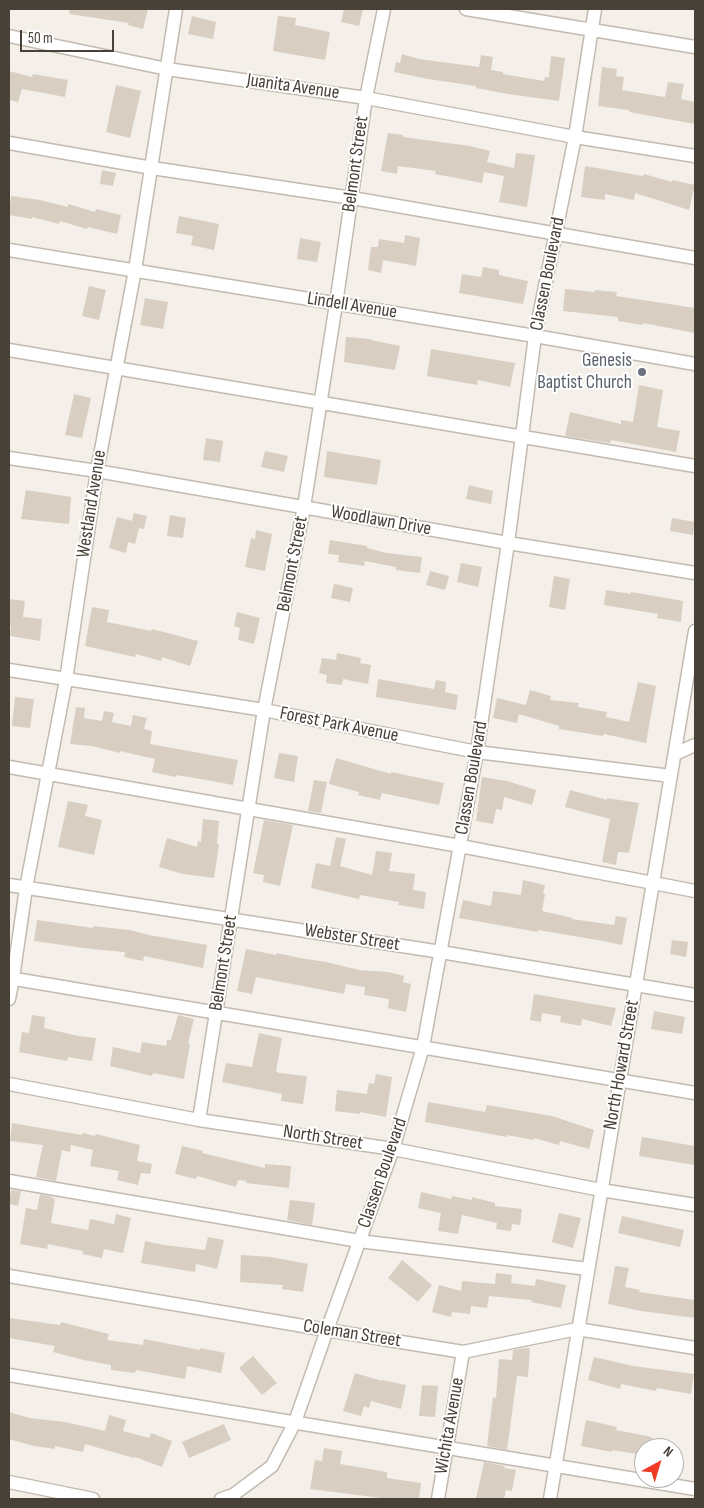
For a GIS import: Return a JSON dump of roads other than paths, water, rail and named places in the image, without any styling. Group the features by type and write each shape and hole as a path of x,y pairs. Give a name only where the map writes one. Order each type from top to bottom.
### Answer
{"street":[{"name":"Westland Avenue","path":"9,999 26,888 66,680 96,471 135,270 176,9"},
{"name":"Belmont Street","path":"199,1120 264,710 304,507 366,98 384,9"},
{"path":"466,9 695,47"},
{"name":"Classen Boulevard","path":"230,1498 272,1466 295,1422 326,1330 393,1149 422,1047 477,752 508,543 535,336 575,137 595,9"},
{"name":"Juanita Avenue","path":"9,36 167,69 366,98 575,137 695,156"},
{"path":"9,143 152,168 352,198 695,258"},
{"name":"Lindell Avenue","path":"9,250 695,364"},
{"path":"9,350 695,466"},
{"name":"Woodlawn Drive","path":"9,458 96,471 508,543 695,573"},
{"name":"North Howard Street","path":"550,1499 695,631"},
{"name":"Forest Park Avenue","path":"9,670 264,710 477,752 671,776"},
{"path":"674,754 695,745"},
{"path":"9,767 460,846 695,891"},
{"name":"Webster Street","path":"9,885 441,952 695,996"},
{"path":"11,978 695,1093"},
{"name":"North Street","path":"9,1084 199,1120 393,1149 601,1190 695,1206"},
{"path":"9,1182 359,1241 588,1269"},
{"name":"Coleman Street","path":"9,1276 463,1352 578,1329 695,1348"},
{"name":"Wichita Avenue","path":"438,1499 463,1352"},
{"path":"9,1374 695,1488"},
{"path":"9,1482 93,1499"}],"place":[{"name":"Genesis Baptist Church","path":"642,372"}]}
